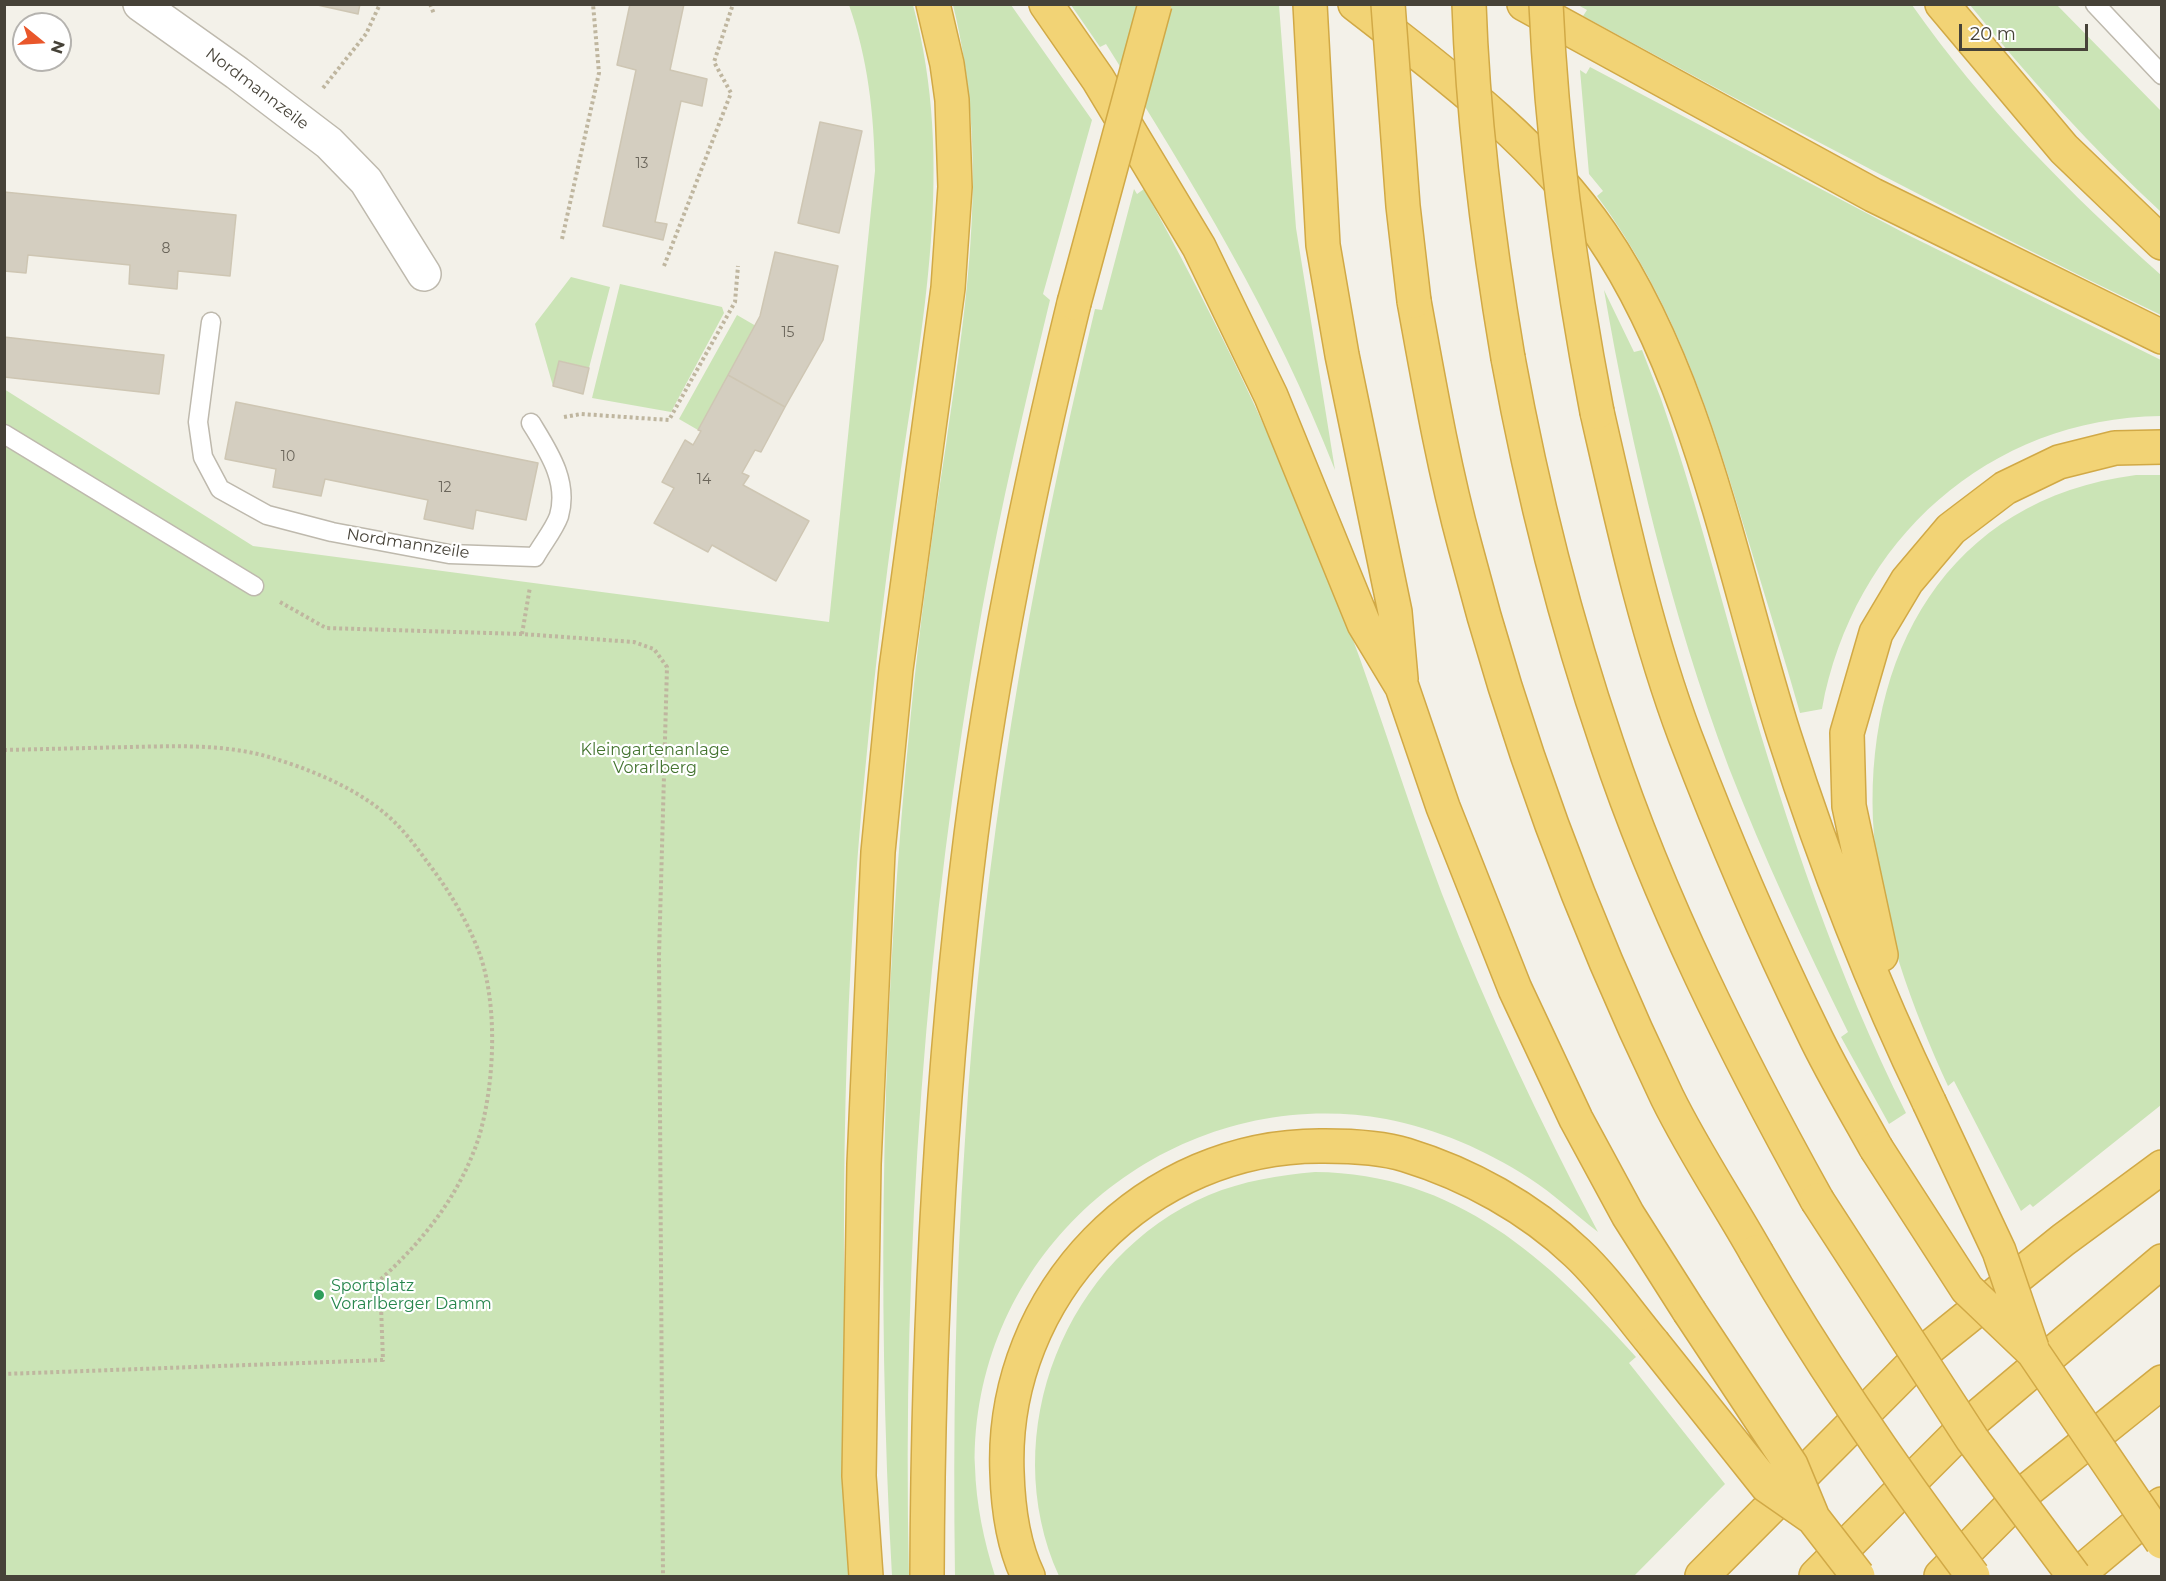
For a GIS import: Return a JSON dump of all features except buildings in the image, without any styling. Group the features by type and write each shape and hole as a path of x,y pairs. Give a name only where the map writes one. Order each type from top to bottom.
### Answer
{"highway":[{"path":"866,1576 859,1476 863,1199 878,852 896,669 948,288 955,187 952,100 945,55 933,4"},
{"path":"1046,4 1104,88 1199,247 1271,396 1364,624 1402,687 1443,807 1515,989 1576,1119 1628,1215 1791,1466 1813,1518 1858,1576"},
{"path":"927,1576 927,1473 938,1191 971,835 1009,594 1046,416 1074,303 1155,4"},
{"path":"1310,4 1323,245 1342,355 1395,612 1402,687"},
{"path":"1355,4 1471,95 1546,166 1600,234 1647,312 1695,432 1785,736 1864,961 2000,1251 2033,1352"},
{"path":"1388,4 1399,159 1414,301 1435,416 1464,543 1494,652 1530,766 1590,927 1668,1099 1798,1325 1871,1436 1973,1576"},
{"path":"1469,4 1480,165 1490,251 1508,358 1548,549 1607,746 1657,874 1706,987 1757,1093 1817,1200 1972,1439 2075,1576 2162,1504"},
{"path":"1524,4 1873,195 2162,338"},
{"path":"1546,4 1563,205 1597,412 1627,542 1654,640 1685,735 1745,881 1813,1032 1876,1148 1967,1288 2033,1352 2162,1542"},
{"path":"1942,4 2064,149 2162,243"},
{"path":"1900,1042 1849,806 1847,733 1876,633 1907,581 1951,529 2004,488 2059,462 2115,448 2162,447"},
{"path":"1028,1576 1008,1506 1006,1448 1016,1378 1050,1300 1098,1237 1145,1199 1199,1169 1245,1153 1294,1145 1353,1146 1404,1154 1455,1173 1511,1202 1578,1253 1767,1486 1813,1518"},
{"path":"1702,1576 1929,1348 2063,1240 2162,1167"},
{"path":"1816,1576 1964,1428 2162,1261"},
{"path":"1941,1576 2025,1492 2162,1382"}],"street":[{"name":"Nordmannzeile","path":"140,4 329,143 366,181 424,274"}],"lane":[{"path":"2095,4 2162,75"},
{"name":"Nordmannzeile","path":"211,322 198,422 203,457 220,489 267,515 332,532 449,554 535,557"},
{"path":"531,423 552,458 559,477 561,497 559,516 535,557"},
{"path":"4,434 254,586"}],"path":[{"path":"343,64 366,34 380,4"},
{"path":"430,4 434,14"},
{"path":"562,239 599,73 593,4"},
{"path":"664,266 731,93 714,62 733,4"},
{"path":"531,423 581,414 669,420 735,302 738,266"},
{"path":"522,634 535,557"},
{"path":"254,586 326,628 522,634 634,642 654,649 667,667 659,956 663,1576"},
{"path":"4,750 184,746 230,750 268,756 309,771 348,790 382,811 416,846 449,891 478,949 489,1002 493,1048 488,1093 478,1140 462,1176 439,1216 415,1248 380,1280 383,1360 4,1374"}],"green space":[{"name":"Kleingartenanlage Vorarlberg","path":"849,5 913,5 926,65 932,125 934,185 925,304 893,525 873,691 854,910 844,1196 848,1481 852,1576 5,1576 4,389 253,546 829,622 875,171 869,87 856,25"},
{"path":"953,5 1011,5 1092,120 1043,294 1050,300 989,571 962,730 932,970 921,1091 909,1334 909,1576 892,1576 884,1360 883,1252 888,1037 894,929 901,821 922,612 962,334 972,225 971,116 964,61"},
{"path":"1071,5 1279,5 1296,228 1335,470 1286,359 1231,251 1106,44 1100,47"},
{"path":"1578,5 1912,5 1968,78 2029,147 2094,213 2161,275 2161,315 1943,207 1726,93 1583,16 1587,10"},
{"path":"1970,5 2057,5 2161,111 2161,212 2062,112"},
{"path":"1590,67 1908,235 2161,360 2161,416 2098,422 2040,439 1986,465 1939,500 1898,543 1864,592 1838,648 1822,709 1800,713 1721,452 1688,363 1670,320 1648,277 1597,196 1603,191 1589,174 1580,70 1586,74"},
{"path":"1134,189 1137,194 1144,189 1170,237 1244,382 1289,481 1346,620 1459,937 1515,1065 1598,1232 1538,1184 1496,1158 1424,1128 1386,1119 1307,1114 1231,1127 1161,1155 1099,1197 1047,1251 1008,1315 983,1388 975,1467 981,1522 995,1576 955,1576 955,1358 962,1194 973,1035 996,825 1029,617 1071,411 1095,309 1102,310"},
{"path":"571,277 610,287 589,368 560,361 553,386 535,324"},
{"path":"620,284 722,307 724,313 671,412 592,398"},
{"path":"1604,290 1634,352 1642,350 1661,399 1694,503 1760,734 1796,844 1858,1008 1906,1113 1889,1124 1841,1037 1848,1032 1742,802 1708,710 1655,532 1627,411"},
{"path":"737,315 756,326 698,430 679,419"},
{"path":"2136,475 2161,475 2161,1105 2033,1207 2030,1204 2021,1211 1954,1081 1948,1086 1910,995 1891,932 1877,868 1874,835 1874,769 1883,707 1901,649 1929,597 1967,552 2014,516 2070,490"},
{"path":"1315,1172 1366,1176 1412,1188 1455,1205 1495,1228 1533,1256 1569,1287 1636,1357 1629,1363 1725,1484 1634,1576 1059,1576 1041,1521 1035,1465 1040,1409 1056,1355 1081,1305 1116,1260 1159,1223 1222,1190 1261,1179"}],"place":[{"name":"Sportplatz Vorarlberger Damm","path":"319,1295"}]}
